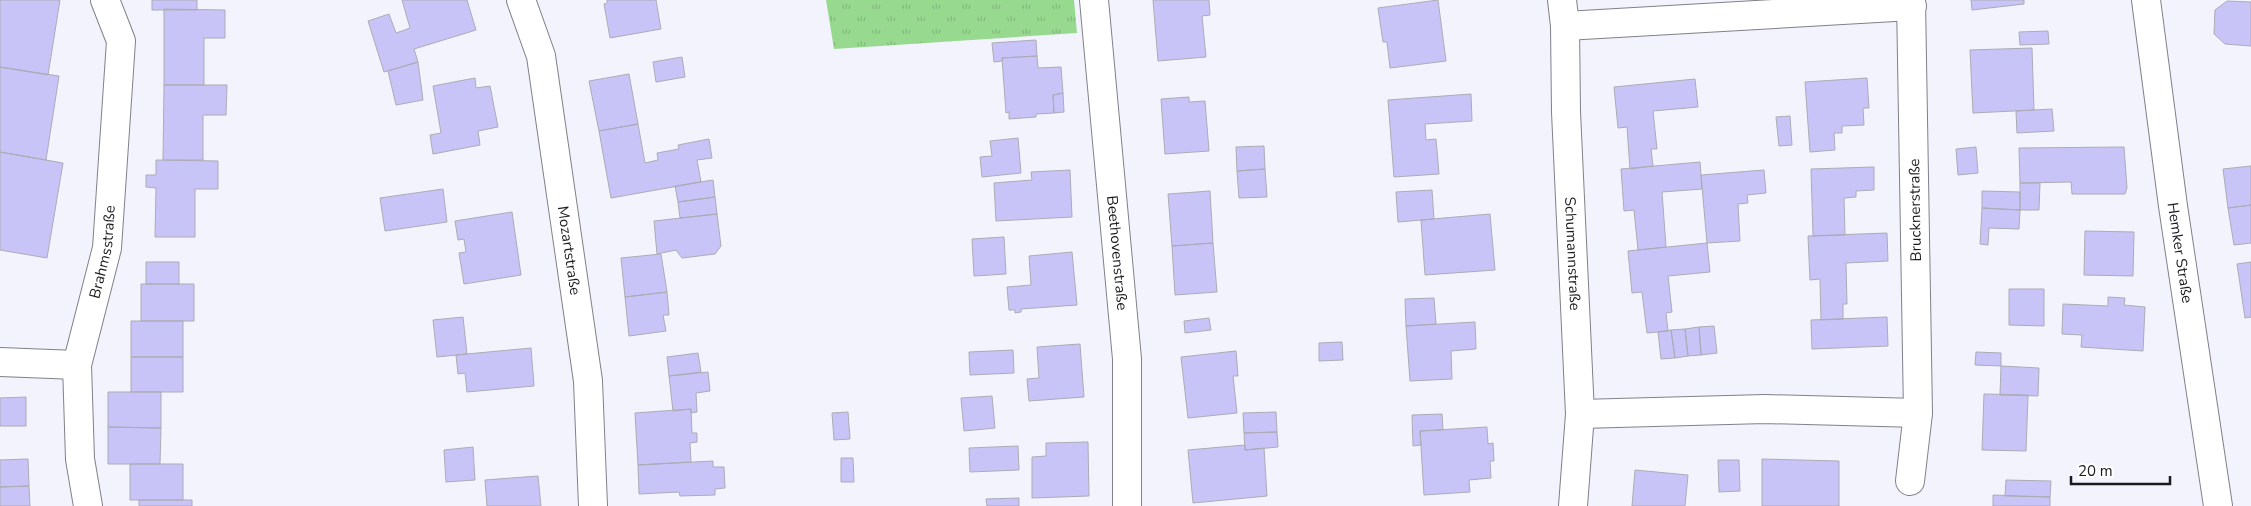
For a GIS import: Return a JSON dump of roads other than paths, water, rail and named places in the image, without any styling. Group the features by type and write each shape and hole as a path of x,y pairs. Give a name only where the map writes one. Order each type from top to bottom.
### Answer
{"street":[{"name":"Brahmsstraße","path":"88,506 80,459 77,365 107,248 121,41 104,0"},
{"name":"Mozartstraße","path":"521,0 541,56 588,381 594,506"},
{"name":"Beethovenstraße","path":"1094,0 1127,359 1126,506"},
{"name":"Hemker Straße","path":"2146,0 2173,206 2218,506"},
{"name":"Brucknerstraße","path":"1564,13 1912,3 1918,413 1910,481"},
{"name":"Schumannstraße","path":"1564,13 1566,112 1580,414 1573,506"},
{"path":"0,362 77,365"},
{"path":"1580,414 1766,409 1918,413"}]}
